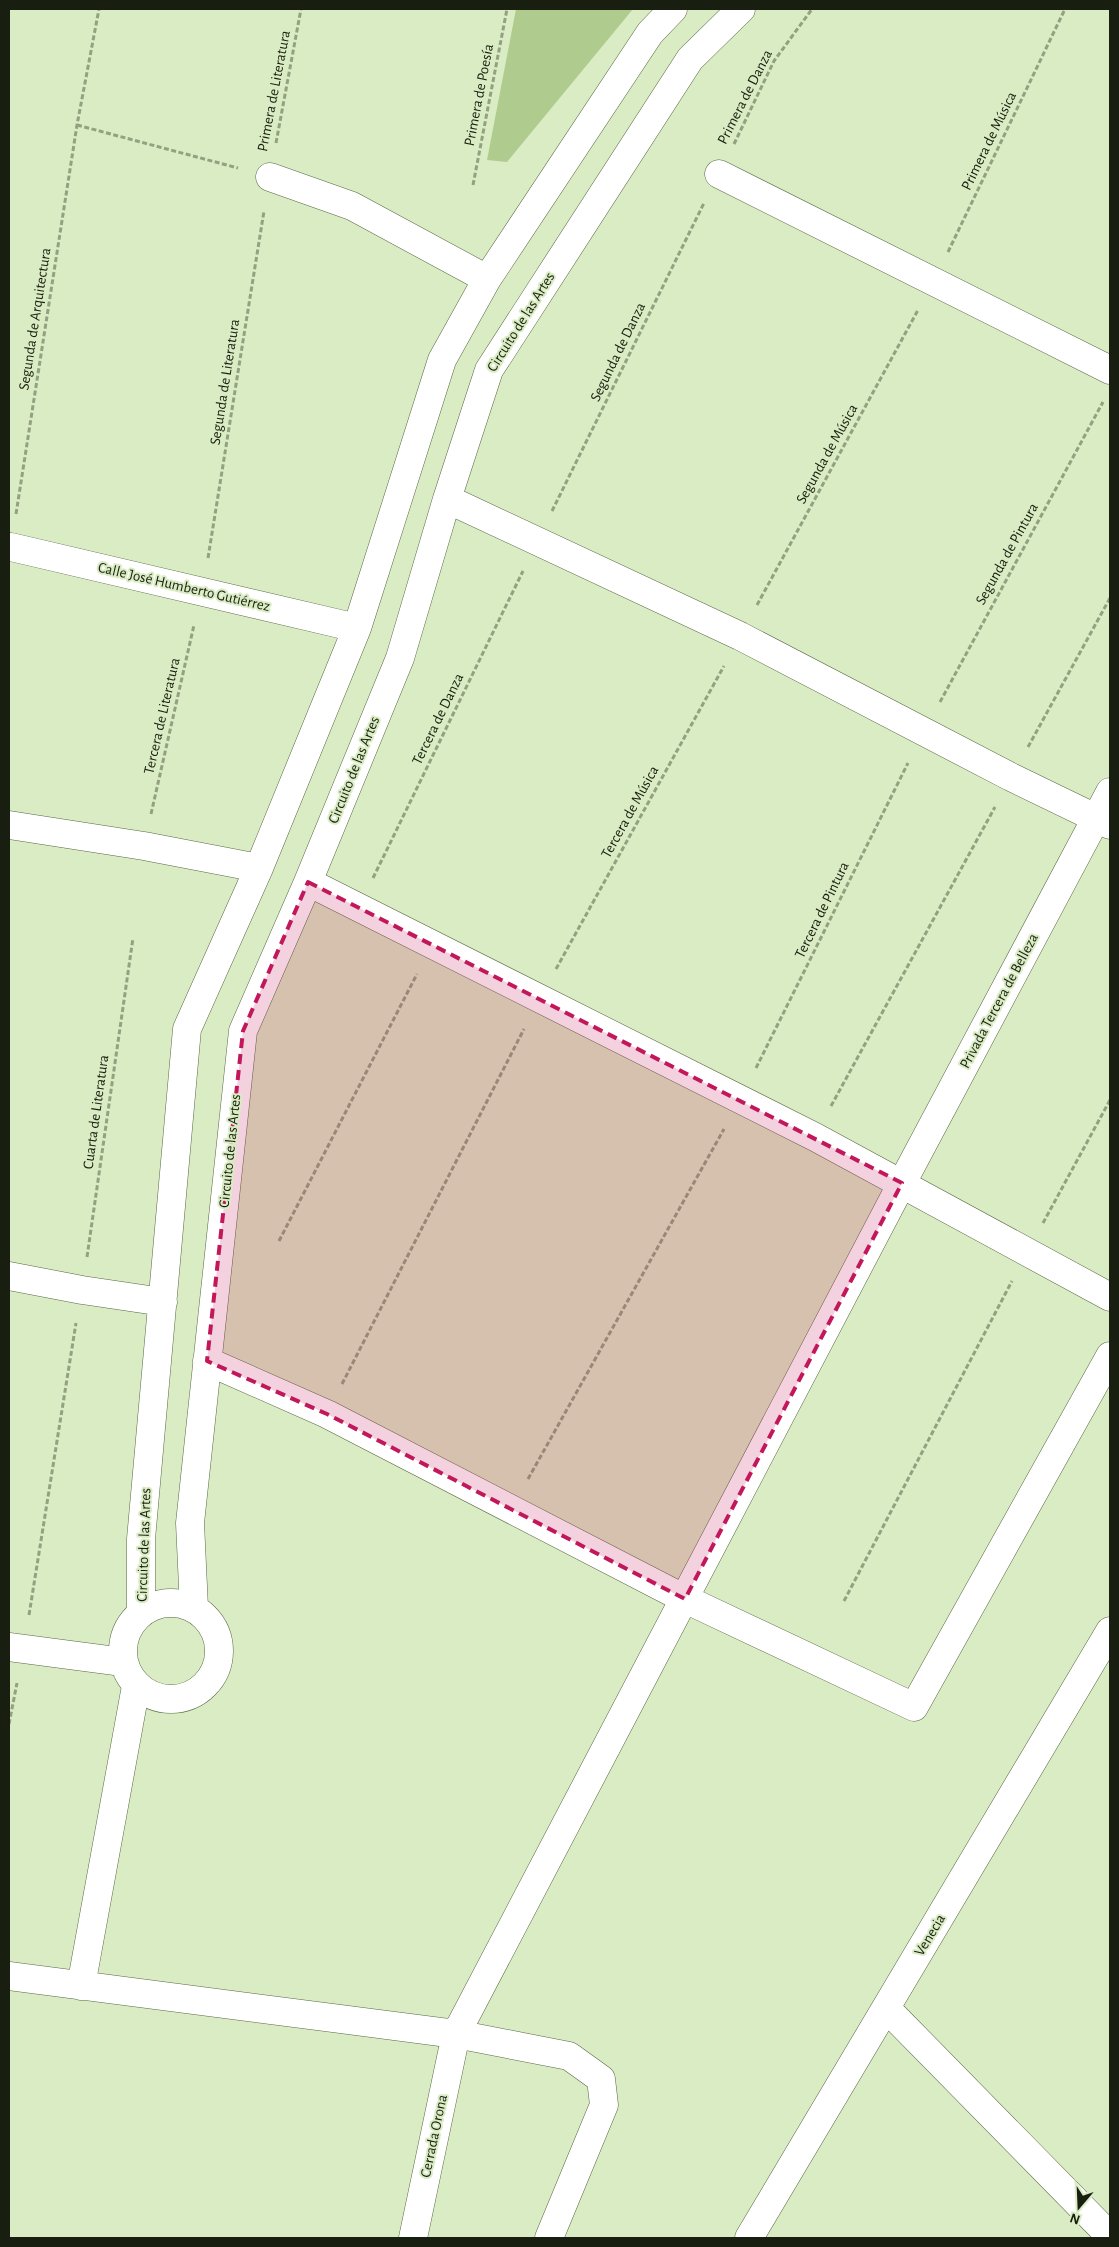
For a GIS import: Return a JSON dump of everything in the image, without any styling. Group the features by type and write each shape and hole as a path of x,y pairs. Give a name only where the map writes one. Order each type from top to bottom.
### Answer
{"street":[{"name":"Circuito de las Artes","path":"141,1612 141,1539 186,1028 259,868 357,628 442,360 487,279 650,33 673,9"},
{"name":"Circuito de las Artes","path":"194,1608 190,1524 243,1031 308,882 400,658 447,499 489,370 690,59 741,9"},
{"path":"719,174 933,283 1110,370"},
{"path":"270,177 352,206 487,279"},
{"path":"447,499 740,636 1103,822"},
{"name":"Calle José Humberto Gutiérrez","path":"11,547 357,628"},
{"name":"Privada Tercera de Belleza","path":"685,1599 902,1183 1103,822 1110,792"},
{"path":"9,825 144,846 259,868"},
{"path":"308,882 815,1137 1110,1297"},
{"path":"9,1276 82,1290 163,1302"},
{"path":"207,1361 326,1414 685,1599 914,1707 1110,1356"},
{"name":"Cerrada Orona","path":"413,2238 456,2034 685,1599"},
{"path":"81,1986 136,1686 124,1662 125,1634 141,1612 167,1603 194,1608 214,1628 220,1655 210,1680 188,1697 161,1698 136,1686"},
{"path":"16,1648 124,1662"},
{"name":"Venecia","path":"749,2238 886,2008 1106,1651"},
{"path":"9,1976 456,2034 569,2056 601,2080 604,2105 549,2238"},
{"path":"886,2008 1110,2236"}],"path":[{"name":"Segunda de Arquitectura","path":"11,547 77,125 99,9"},
{"name":"Primera de Literatura","path":"270,177 301,9"},
{"name":"Primera de Poesía","path":"473,185 507,9"},
{"name":"Primera de Danza","path":"719,174 774,61 812,9"},
{"name":"Primera de Música","path":"933,283 1065,9"},
{"path":"77,125 270,177"},
{"name":"Segunda de Danza","path":"537,541 719,174"},
{"name":"Segunda de Literatura","path":"202,591 270,177"},
{"name":"Segunda de Música","path":"740,636 933,283"},
{"name":"Segunda de Pintura","path":"924,730 1106,397"},
{"name":"Tercera de Danza","path":"359,907 537,541"},
{"name":"Tercera de Literatura","path":"144,846 202,591"},
{"path":"815,1137 1110,598"},
{"name":"Tercera de Música","path":"326,1414 540,999 740,636"},
{"name":"Tercera de Pintura","path":"512,1510 741,1100 924,730"},
{"name":"Cuarta de Literatura","path":"9,1724 16,1648 82,1290 134,938"},
{"path":"279,1241 432,944"},
{"path":"844,1601 1027,1252 1110,1100"}],"highlighted area":[{"path":"308,882 902,1183 685,1599 327,1414 207,1361 243,1031"}],"green space":[{"path":"516,9 633,9 507,162 487,160"}]}
